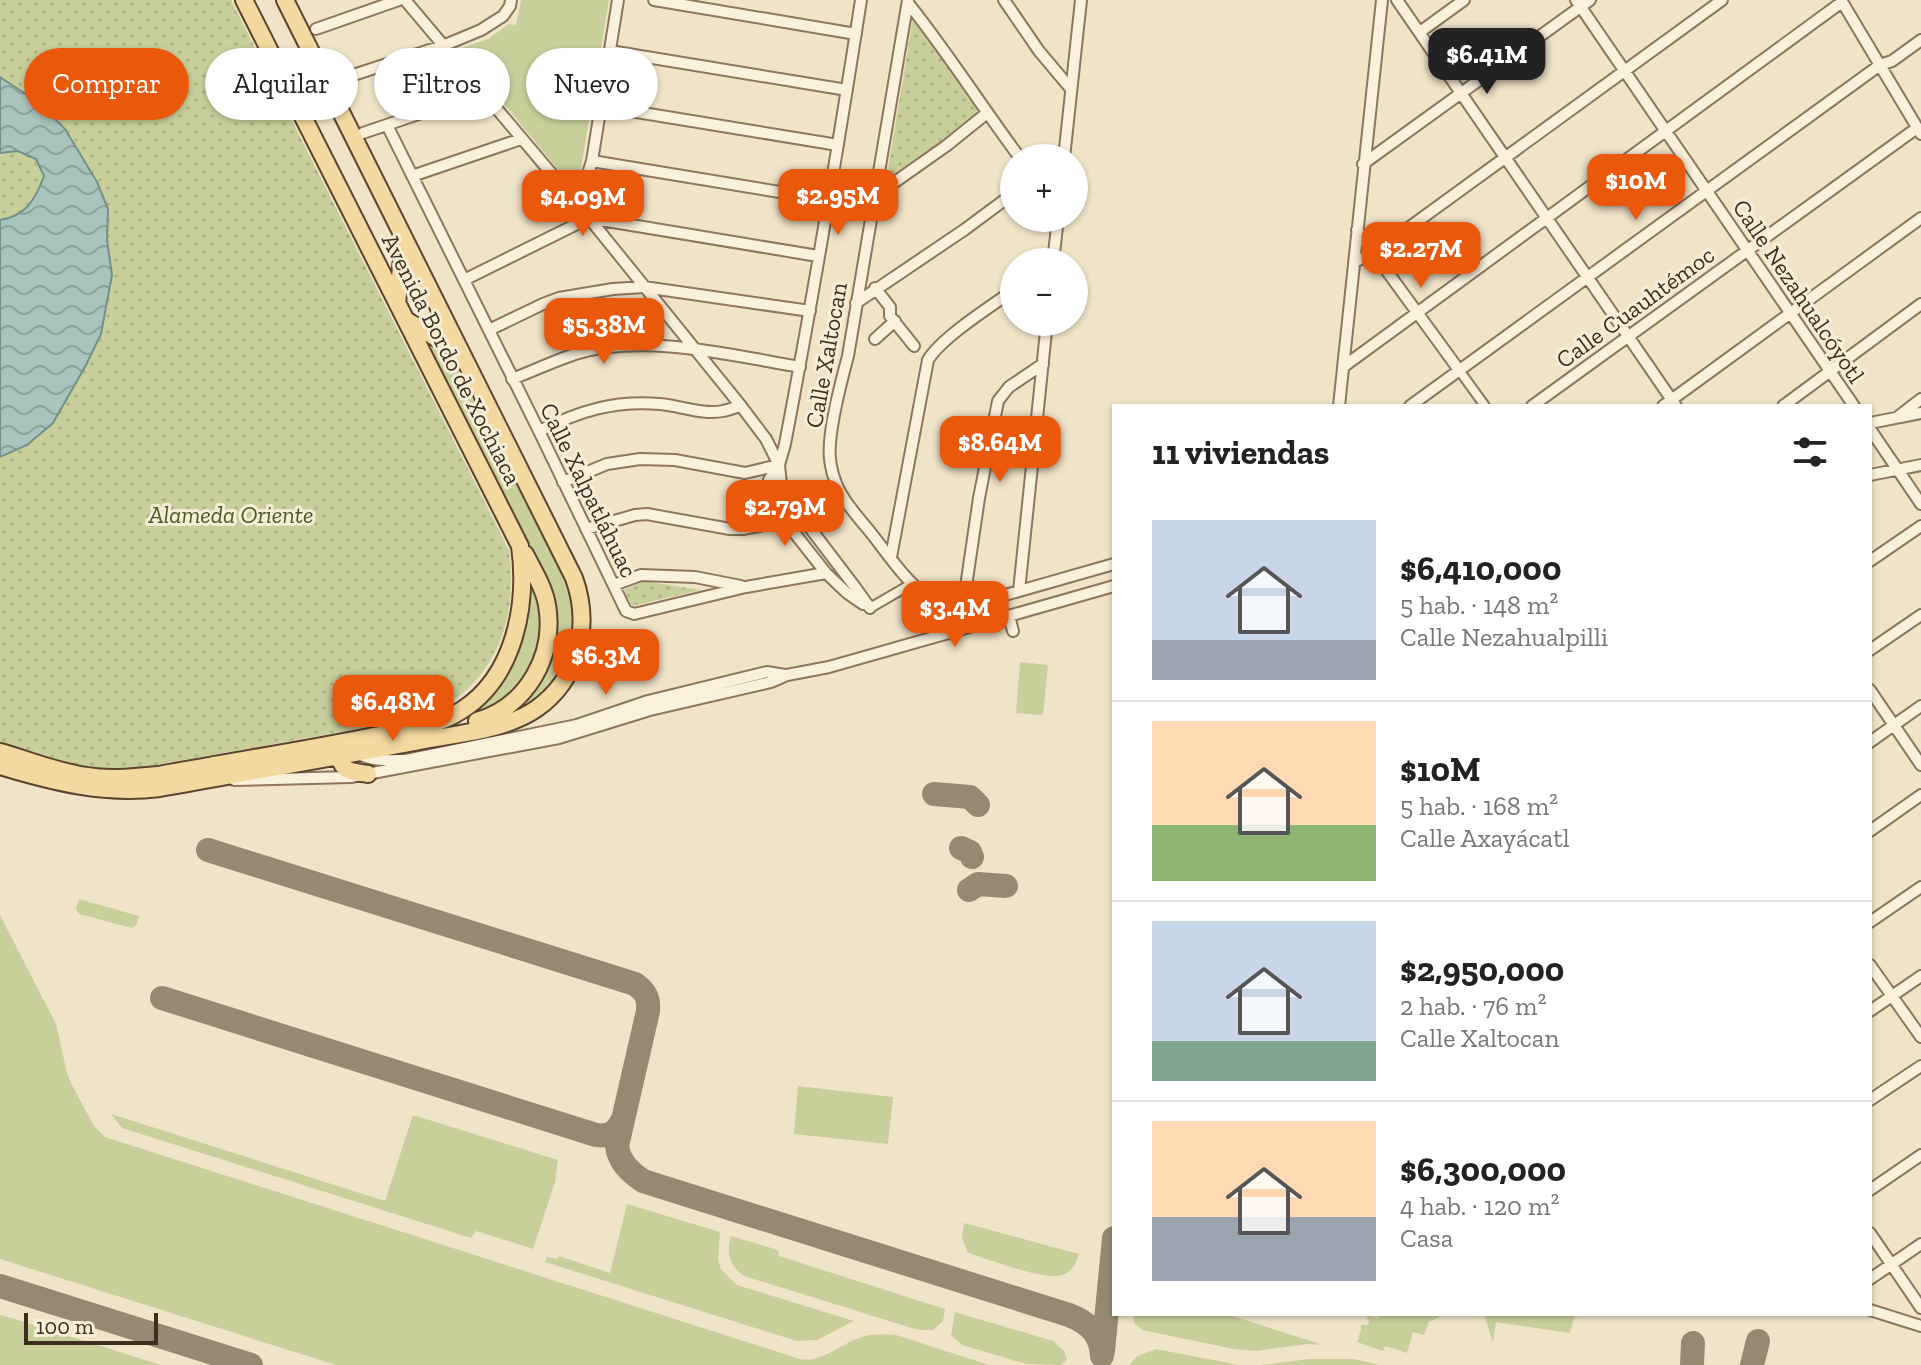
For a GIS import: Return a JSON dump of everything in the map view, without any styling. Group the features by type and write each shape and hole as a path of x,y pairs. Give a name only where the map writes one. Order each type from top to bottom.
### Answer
{"main road":[{"name":"Avenida Bordo de Xochiaca","path":"244,0 520,546 522,604 508,652 478,697 456,714 432,724"},
{"name":"Avenida Bordo de Xochiaca","path":"285,0 570,569 581,601 581,635 573,665 554,694 540,706 519,709"},
{"path":"397,303 405,238"},
{"path":"406,320 459,352"},
{"path":"0,752 75,774 130,777 347,748 405,752 500,725 519,709 546,647 549,623 547,602 520,546"},
{"path":"0,766 61,783 107,790 146,790 347,748 432,724 462,724 519,709"},
{"path":"347,748 341,763 347,770 368,774"}],"street":[{"path":"316,29 399,0"},
{"path":"405,0 447,48"},
{"path":"358,73 445,45 492,25 503,16 511,0"},
{"path":"610,48 618,0"},
{"path":"654,0 856,34"},
{"name":"Calle Xaltocan","path":"785,521 771,494 769,480 779,465 785,444 800,367 861,0"},
{"path":"1004,0 1039,51 1071,89"},
{"path":"1065,144 1081,0"},
{"path":"1339,404 1382,0"},
{"path":"1397,0 1629,336 1670,404 1921,218"},
{"path":"1420,32 1464,0"},
{"path":"1354,262 1374,253 1722,0"},
{"path":"1343,367 1842,1 1919,131"},
{"path":"908,2 1010,144"},
{"name":"Calle Xaltocan","path":"891,557 844,498 835,480 829,449 850,344 908,2"},
{"path":"1363,164 1582,2"},
{"name":"Calle Nezahualcóyotl","path":"1582,2 1624,71 1853,404"},
{"path":"1413,404 1880,65 1892,61 1921,40"},
{"path":"658,59 847,90"},
{"path":"876,192 885,189 987,113"},
{"path":"658,116 838,145"},
{"path":"363,133 402,120"},
{"path":"506,120 589,218 766,439 779,465 781,484 788,499 870,608"},
{"path":"578,206 592,161 598,120"},
{"name":"Calle Xalpatláhuac","path":"387,125 624,609 634,614 746,587"},
{"name":"Calle Cuauhtémoc","path":"1535,404 1919,131"},
{"path":"412,176 521,139"},
{"path":"592,161 828,200"},
{"path":"856,303 1000,203"},
{"path":"464,280 589,218 818,256"},
{"path":"1357,229 1484,404"},
{"path":"489,330 559,298 644,287 810,311"},
{"path":"875,288 914,346"},
{"path":"1000,300 944,341 928,360 891,557 929,598 947,606 963,607 1112,565"},
{"path":"1786,404 1921,304"},
{"path":"875,339 895,321"},
{"path":"1019,591 1046,336"},
{"path":"512,379 575,354 646,346 695,349 800,367"},
{"path":"963,607 977,510 998,401 1009,387 1043,364"},
{"path":"1894,419 1921,399"},
{"path":"539,431 596,408 629,403 709,411 741,406"},
{"path":"1872,425 1921,413"},
{"path":"1872,429 1921,504"},
{"path":"563,482 607,464 640,459 675,460 745,473 779,465"},
{"path":"1872,475 1921,465"},
{"path":"586,529 647,514 730,529 785,521 826,573 847,593 870,608"},
{"path":"1872,560 1921,526"},
{"path":"614,585 643,575 695,577 746,587 826,573"},
{"path":"870,608 913,583"},
{"path":"208,779 351,777 559,738 650,710 829,667 1112,587"},
{"path":"1872,649 1921,615"},
{"path":"1009,616 1013,631"},
{"path":"405,752 425,756 577,725 648,701 767,672 787,675"},
{"path":"1872,693 1921,765"},
{"path":"1872,741 1921,706"},
{"path":"1872,830 1921,795"},
{"path":"1872,921 1921,887"},
{"path":"1872,968 1921,1037"},
{"path":"1872,1010 1921,976"},
{"path":"1872,1099 1921,1066"},
{"path":"1872,1189 1921,1155"},
{"path":"1872,1236 1921,1308"},
{"path":"1872,1278 1921,1244"},
{"path":"1872,1311 1921,1326"}],"green space":[{"name":"Alameda Oriente","path":"0,0 231,0 255,48 205,48 205,120 292,120 509,550 509,607 503,633 493,657 478,678 459,696 436,710 408,720 139,768 105,769 67,763 0,743"},
{"path":"521,0 609,0 601,48 526,48 526,120 589,120 579,180 565,178 510,111 510,48 462,48 488,39 509,24 516,25"},
{"path":"913,17 985,111 886,182"},
{"path":"423,339 453,361 572,595 575,620 567,658 555,680 528,706 521,702 554,625"},
{"path":"644,581 701,590 632,606 624,590"},
{"path":"533,589 543,623 536,658 515,695 469,720 467,715 515,655 525,629"},
{"path":"1020,662 1048,665 1043,715 1016,713"},
{"path":"79,899 139,916 137,924 132,928 79,914 76,909"},
{"path":"0,915 56,1024 72,1085 94,1126 105,1137 800,1359 816,1358 859,1338 882,1334 896,1335 989,1365 336,1365 0,1259"},
{"path":"798,1086 893,1097 888,1144 794,1134"},
{"path":"111,1114 385,1201 413,1115 558,1160 555,1182 533,1249 476,1231 471,1238 122,1128"},
{"path":"627,1204 720,1232 718,1260 721,1269 737,1285 854,1321 817,1340 797,1341 545,1262 547,1257 557,1259 559,1256 610,1273"},
{"path":"964,1223 1079,1254 1073,1268 1057,1276 1018,1269 968,1253 962,1238"},
{"path":"731,1236 778,1250 779,1256 945,1309 943,1321 933,1330 918,1330 744,1276 730,1258"},
{"path":"955,1312 1053,1341 1064,1351 1067,1359 1061,1365 1026,1364 962,1345 951,1335"},
{"path":"0,1315 18,1320 161,1365 0,1365"},
{"path":"1133,1316 1233,1316 1323,1345 1256,1351 1234,1349 1142,1330 1134,1323"},
{"path":"1368,1316 1441,1316 1429,1322 1424,1335 1413,1332 1407,1353 1385,1346 1383,1351 1357,1342 1361,1325 1368,1325"},
{"path":"1485,1316 1574,1316 1570,1333 1496,1322 1493,1343"},
{"path":"1156,1349 1239,1365 1130,1365 1138,1357"},
{"path":"1309,1359 1353,1359 1380,1365 1261,1365"}],"water":[{"path":"0,77 24,93 24,120 56,120 65,129 97,182 108,209 107,240 112,275 101,334 53,423 27,445 0,457 0,220 17,215 28,206 44,176 36,159 18,151 0,153"}],"taxiway":[{"path":"934,794 970,797 978,805"},
{"path":"961,848 970,852 972,857"},
{"path":"208,850 635,984 646,996 648,1011 617,1146 623,1162 638,1178 1069,1315 1093,1330 1102,1356"},
{"path":"969,890 978,884 1006,886"},
{"path":"162,998 596,1135 612,1133 622,1121"},
{"path":"1103,1351 1112,1259"},
{"path":"0,1286 251,1365"},
{"path":"1752,1365 1758,1341"},
{"path":"1692,1365 1693,1343"}]}
